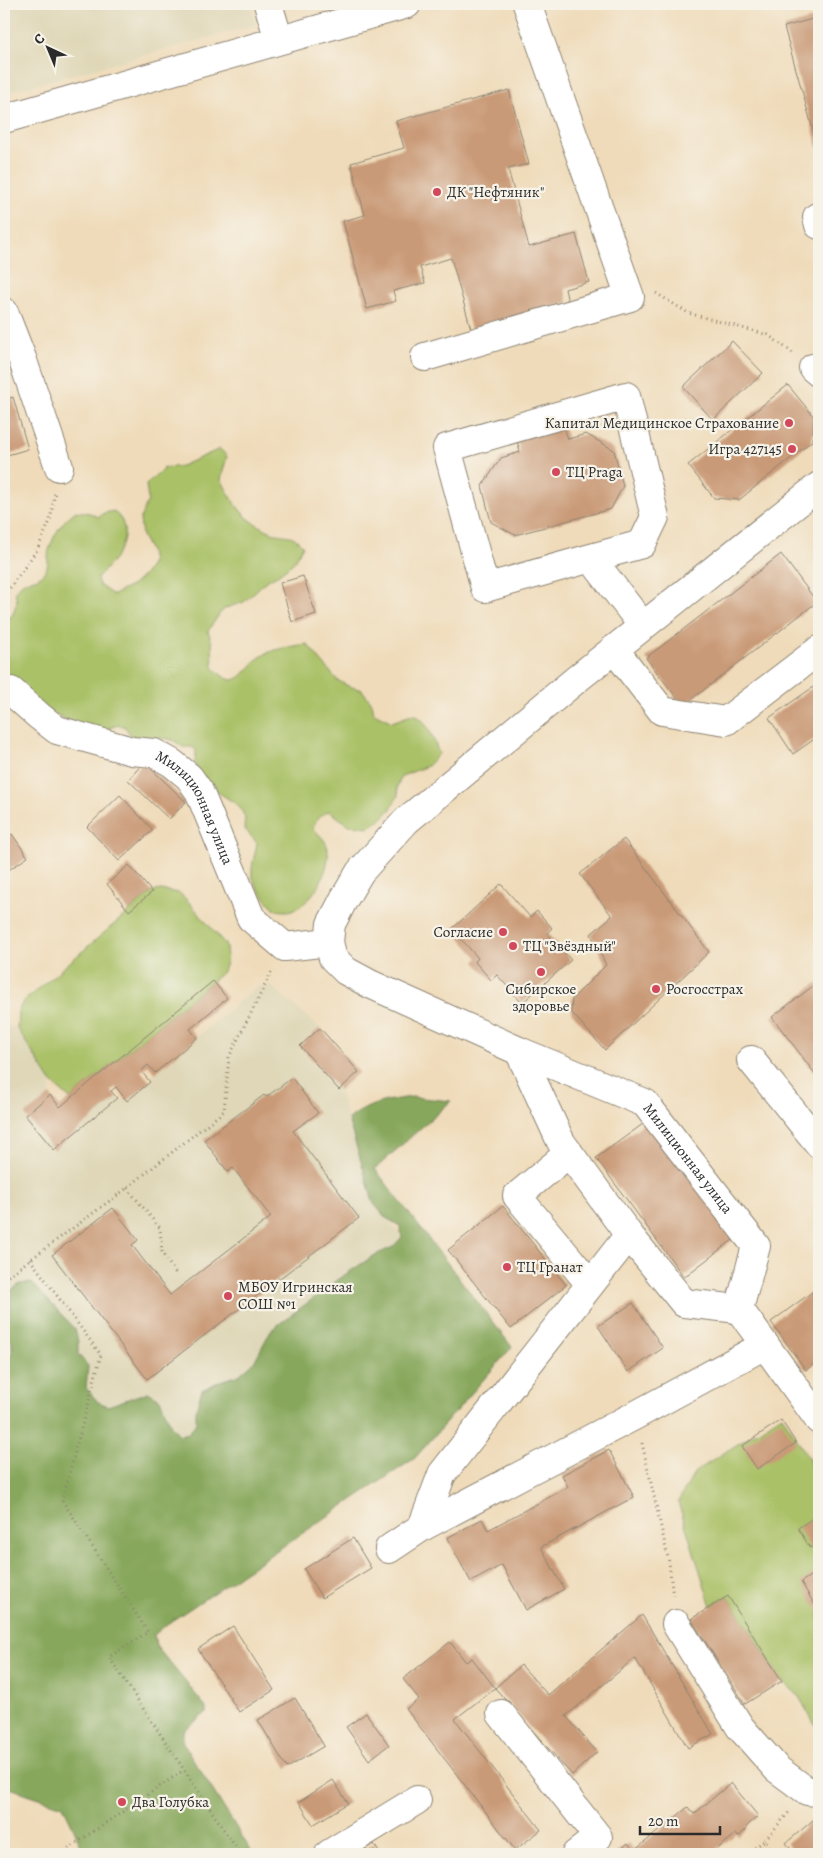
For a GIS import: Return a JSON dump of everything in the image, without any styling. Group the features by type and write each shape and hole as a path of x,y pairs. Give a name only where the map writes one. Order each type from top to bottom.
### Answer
{"street":[{"path":"268,4 279,40"},
{"path":"4,119 402,4"},
{"path":"425,357 630,296 527,4"},
{"path":"4,312 13,361 59,467"},
{"path":"626,396 655,517 642,544 591,558 485,588 447,448 626,396"},
{"path":"285,947 330,942 331,924 360,872 406,822 614,649 819,486"},
{"path":"591,558 643,626"},
{"path":"614,649 662,712 726,720 819,650"},
{"name":"Милиционная улица","path":"11,691 57,730 132,751 154,753 172,763 189,777 199,790 251,918 285,947"},
{"name":"Милиционная улица","path":"330,942 333,958 346,971 519,1052 645,1103 756,1246 738,1309"},
{"path":"519,1052 561,1142 628,1235 684,1303 738,1309 819,1420"},
{"path":"751,1060 819,1144"},
{"path":"569,1153 517,1196 590,1284"},
{"path":"422,1527 442,1474 628,1235"},
{"path":"389,1549 422,1527 765,1345"},
{"path":"676,1624 740,1727 776,1769 813,1791"},
{"path":"502,1714 598,1837 576,1854"},
{"path":"329,1854 417,1800"}],"path":[{"path":"626,287 646,287 688,313 768,334 816,370"},
{"path":"4,596 37,550 50,522"},
{"path":"4,1279 127,1188 224,1111 229,1057 285,947"},
{"path":"127,1188 160,1228 162,1253 176,1274"},
{"path":"30,1260 101,1355 62,1500 148,1632 110,1657 240,1854"},
{"path":"636,1415 669,1562 676,1624"},
{"path":"60,1854 184,1770"},
{"path":"747,1854 765,1840 813,1791"},
{"path":"765,1840 776,1854"}],"shaded area":[{"path":"4,4 250,4 256,25 4,93"},
{"name":"МБОУ Игринская СОШ №1","path":"270,985 320,1028 359,1072 339,1090 374,1204 504,1356 415,1458 4,1422 4,1025 17,1028 51,1082 50,1095 25,1115 54,1150 117,1098 127,1100 150,1082 155,1073 256,987"}],"green space":[{"path":"220,449 227,456 221,479 241,511 262,527 277,534 291,536 303,546 293,563 266,581 244,602 226,608 220,613 208,631 212,643 213,667 221,675 232,680 243,675 256,661 270,652 307,644 337,680 362,690 372,703 374,713 392,722 414,714 419,717 430,731 439,754 427,766 402,776 397,787 398,796 390,810 379,821 369,827 349,825 329,811 319,818 313,828 327,846 328,854 325,873 309,899 290,911 276,910 259,889 252,874 257,843 244,828 245,817 239,806 215,790 198,772 195,763 196,750 192,747 183,747 173,740 160,738 154,741 133,738 124,726 118,725 95,733 23,699 4,677 4,621 12,616 17,602 15,591 23,582 38,577 44,572 47,567 49,550 53,539 67,519 76,511 90,513 98,517 104,513 114,511 122,521 124,537 122,545 113,560 97,578 99,585 113,595 133,585 144,575 152,563 150,551 142,536 140,519 148,500 146,485 164,468 181,466"},
{"path":"161,890 179,893 225,944 227,955 224,969 222,973 70,1099 51,1082 17,1028 18,1011 23,1002 152,892"},
{"path":"412,1097 451,1101 375,1169 512,1347 415,1458 167,1624 154,1635 156,1646 206,1707 206,1713 183,1731 183,1743 253,1854 84,1854 63,1806 4,1786 4,1367 12,1353 12,1342 4,1334 4,1295 20,1284 32,1283 75,1329 78,1354 88,1366 86,1388 98,1402 108,1406 148,1392 160,1399 171,1426 180,1435 189,1433 196,1423 196,1409 202,1390 220,1381 239,1375 254,1362 271,1330 346,1274 375,1255 393,1247 402,1237 400,1226 386,1218 374,1204 348,1119 378,1103"},
{"path":"782,1415 809,1459 819,1491 819,1732 798,1695 782,1681 728,1596 711,1606 678,1502 695,1472"}],"building":[{"path":"819,17 819,151 784,27"},
{"name":"ДК \"Нефтяник\"","path":"509,90 529,164 508,169 529,247 576,234 589,282 565,289 568,302 471,329 451,258 420,267 425,283 393,291 396,301 367,309 343,221 365,215 351,163 404,148 396,121"},
{"path":"732,341 763,373 713,420 683,387"},
{"path":"788,385 814,417 812,441 739,500 714,498 688,465"},
{"path":"13,397 28,449 4,456 4,400"},
{"name":"ТЦ Praga","path":"563,424 568,439 586,434 614,450 623,486 611,509 515,535 491,522 482,486 501,458 520,452 516,437"},
{"path":"781,554 817,602 683,706 646,658"},
{"path":"303,576 316,614 292,622 280,583"},
{"path":"819,683 819,736 793,754 769,718"},
{"path":"144,762 186,802 169,819 128,780"},
{"path":"120,795 153,830 119,861 87,827"},
{"path":"12,834 28,857 4,873 4,840"},
{"path":"624,839 709,952 605,1050 571,1012 572,999 606,965 591,934 612,916 580,874"},
{"path":"129,865 152,892 129,911 107,884"},
{"name":"ТЦ \"Звёздный\"","path":"501,884 530,917 537,911 552,928 547,933 571,960 522,1003 497,975 491,980 475,962 478,958 452,929"},
{"path":"213,981 227,998 190,1029 197,1038 155,1073 148,1065 141,1071 150,1082 127,1101 116,1087 111,1091 117,1098 54,1150 25,1115 50,1095 60,1107"},
{"path":"817,983 819,986 819,1079 772,1017"},
{"path":"320,1028 359,1072 339,1090 300,1046"},
{"path":"292,1078 318,1113 293,1131 359,1218 147,1379 52,1255 113,1208 138,1240 132,1245 170,1295 271,1217 233,1168 228,1172 204,1140 264,1095 266,1097"},
{"path":"647,1121 734,1239 684,1277 596,1158"},
{"name":"ТЦ Гранат","path":"503,1206 566,1285 511,1329 448,1250"},
{"path":"819,1287 819,1360 806,1370 771,1322"},
{"path":"633,1303 663,1348 628,1372 598,1326"},
{"path":"781,1420 796,1443 757,1469 742,1446"},
{"path":"609,1450 634,1497 541,1547 564,1589 526,1610 502,1565 471,1582 447,1538 482,1519 488,1530 568,1487 562,1475"},
{"path":"819,1514 819,1542 810,1548 798,1528"},
{"path":"353,1538 371,1568 322,1598 304,1569"},
{"path":"819,1570 819,1612 801,1582"},
{"path":"728,1596 782,1681 745,1704 691,1619"},
{"path":"642,1615 713,1734 688,1748 635,1658 566,1716 597,1752 572,1775 495,1688 521,1665 548,1695"},
{"path":"233,1626 274,1690 239,1712 198,1649"},
{"path":"450,1642 466,1662 472,1658 495,1688 455,1719 541,1830 515,1850 406,1709 419,1699 403,1679"},
{"path":"295,1698 324,1746 287,1768 258,1720"},
{"path":"366,1713 389,1745 369,1760 346,1727"},
{"path":"333,1780 348,1803 313,1825 299,1802"},
{"path":"731,1783 758,1816 738,1837 736,1834 711,1854 615,1854 628,1843 634,1851 688,1807 694,1814"},
{"path":"819,1815 819,1854 795,1854 786,1843"},
{"path":"374,1844 380,1854 356,1854"}],"place":[{"name":"ДК \"Нефтяник\"","path":"437,192"},
{"name":"Капитал Медицинское Страхование","path":"789,423"},
{"name":"Игра 427145","path":"792,449"},
{"name":"ТЦ Praga","path":"556,472"},
{"name":"Согласие","path":"503,932"},
{"name":"ТЦ \"Звёздный\"","path":"513,946"},
{"name":"Сибирское здоровье","path":"541,972"},
{"name":"Росгосстрах","path":"656,989"},
{"name":"ТЦ Гранат","path":"507,1267"},
{"name":"МБОУ Игринская СОШ №1","path":"228,1296"},
{"name":"Два Голубка","path":"122,1802"}]}
